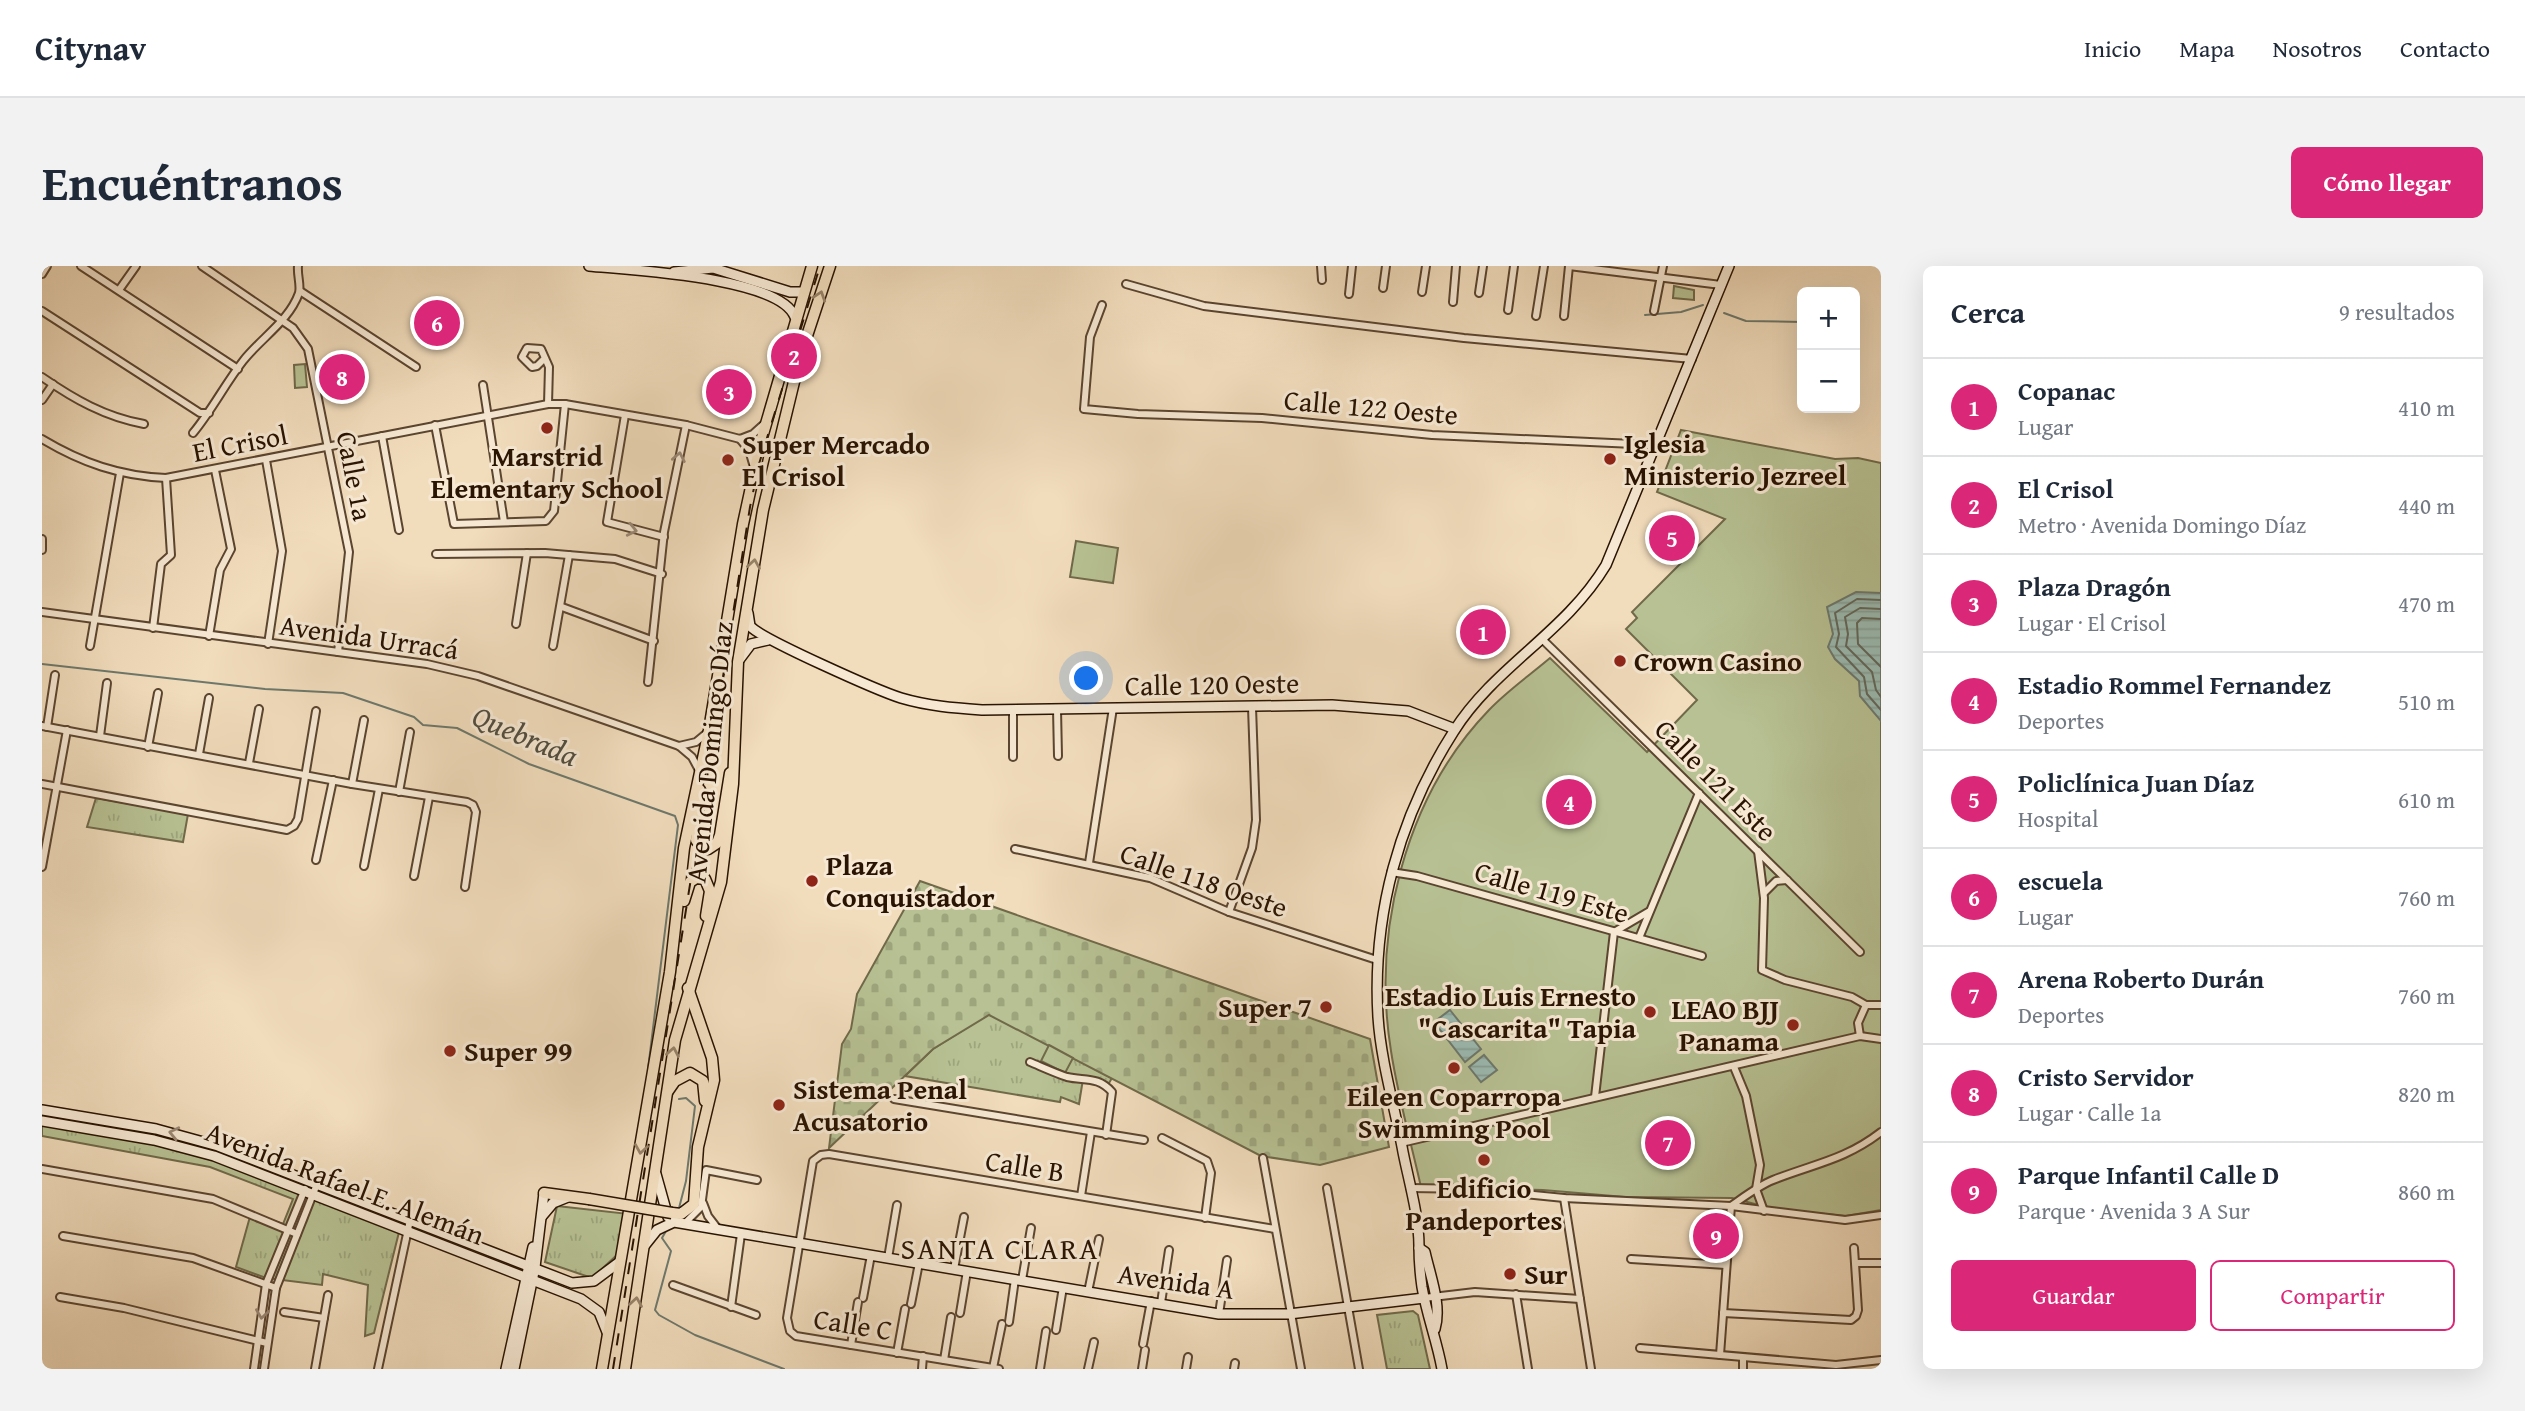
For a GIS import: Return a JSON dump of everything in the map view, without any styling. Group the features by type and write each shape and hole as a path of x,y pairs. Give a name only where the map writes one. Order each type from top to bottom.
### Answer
{"main road":[{"path":"589,266 710,278 755,287 803,292"},
{"name":"Avenida Domingo Díaz","path":"602,1369 618,1263 637,1175 670,972 684,848 709,730 753,471 795,317 812,266"},
{"name":"Avenida Domingo Díaz","path":"625,1369 666,1093 688,988 721,882 730,825 738,662 762,510 800,357 830,266"},
{"path":"1442,1369 1435,1329 1437,1320 1417,1254 1419,1248 1410,1188 1378,1017 1377,960 1391,872 1424,783 1455,729 1476,701 1580,604 1606,565 1728,266"},
{"path":"755,287 784,302 795,317"},
{"name":"Calle 120 Oeste","path":"748,600 750,626 770,640 900,698 940,707 1386,708 1430,718 1455,729"},
{"path":"738,662 751,644 770,640"},
{"path":"700,772 701,802 696,840 708,849 717,843 720,835 727,780 734,761"},
{"path":"670,972 686,891 690,882 701,877 709,884 710,891 692,975"},
{"path":"645,1245 657,1230 676,1220 694,1204 698,1147 714,1080 712,1058 688,988"},
{"path":"666,1093 682,1075 690,1073 698,1076 706,1089 705,1115"},
{"name":"Avenida Rafael E. Alemán","path":"42,1110 186,1136 572,1283 594,1281 618,1263"},
{"name":"Avenida Rafael E. Alemán","path":"42,1121 183,1146 309,1193 529,1278 591,1305 606,1322 608,1333"},
{"path":"655,1170 666,1215 676,1220"},
{"path":"514,1369 544,1194 589,1199 676,1220"},
{"path":"541,1217 553,1203 568,1197"},
{"name":"Avenida A","path":"676,1220 741,1234 1219,1314 1289,1314 1429,1297"},
{"path":"509,1257 523,1257 535,1245"},
{"path":"506,1369 529,1278"}],"street":[{"path":"42,274 47,266"},
{"path":"81,266 237,369"},
{"path":"119,290 136,266"},
{"name":"Calle 1a","path":"202,266 293,327 308,349 349,552 338,652"},
{"path":"193,433 210,413 237,369 267,333 282,322 300,291 298,269 289,266"},
{"path":"1321,266 1322,280"},
{"path":"1349,294 1352,266"},
{"path":"1383,288 1386,266"},
{"path":"1422,292 1426,266"},
{"path":"1453,302 1456,266"},
{"path":"1479,293 1483,266"},
{"path":"1508,310 1514,266"},
{"path":"1536,316 1544,266"},
{"path":"1564,316 1569,266 1628,270 1661,278 1721,285"},
{"path":"1654,311 1663,266"},
{"path":"1126,284 1204,306 1464,338 1692,359"},
{"path":"300,291 416,367"},
{"name":"Calle 122 Oeste","path":"1102,305 1090,337 1084,408 1138,414 1262,418 1432,435 1656,445"},
{"path":"42,311 200,413 210,413"},
{"path":"544,359 549,367 548,404"},
{"path":"42,377 107,414 144,424"},
{"path":"42,400 53,384"},
{"path":"483,385 504,522"},
{"name":"El Crisol","path":"42,439 86,463 120,473 166,478 548,404 565,404 686,425 740,439"},
{"path":"435,425 454,524 460,526 546,521 554,511 565,404"},
{"path":"625,415 606,516 613,525 664,537"},
{"path":"753,471 752,456 740,439 759,429 767,417"},
{"path":"648,682 664,537 686,425"},
{"path":"382,436 399,530"},
{"path":"266,460 282,551 268,644"},
{"path":"209,636 220,570 231,549 215,470"},
{"path":"90,646 120,473"},
{"path":"153,628 161,564 171,555 166,478"},
{"path":"42,539 42,550"},
{"path":"436,554 527,553 615,559 662,574"},
{"path":"516,624 527,553"},
{"path":"553,646 562,607 569,555"},
{"path":"562,607 654,640"},
{"name":"Avenida Urracá","path":"42,612 338,652 478,676 679,746"},
{"name":"Calle 121 Este","path":"1542,639 1860,952"},
{"path":"55,675 45,726 473,805 476,812 465,887"},
{"path":"100,736 107,683"},
{"path":"148,747 158,693"},
{"path":"199,754 209,698"},
{"path":"1228,912 1252,848 1256,820 1252,707"},
{"path":"1088,863 1113,708"},
{"path":"249,763 258,709"},
{"path":"1013,709 1013,757"},
{"path":"1057,709 1058,756"},
{"path":"42,784 291,829 296,823 316,711"},
{"path":"352,784 364,720"},
{"path":"42,867 67,730"},
{"path":"679,746 696,742 709,730"},
{"path":"399,792 410,732"},
{"path":"679,746 692,757 700,772"},
{"path":"316,860 333,780"},
{"path":"364,866 379,789"},
{"path":"1639,938 1699,793"},
{"path":"414,876 429,797"},
{"name":"Calle 118 Oeste","path":"1015,849 1150,878 1228,912 1377,960"},
{"path":"1758,851 1763,895 1762,970 1785,980 1852,997 1866,1004 1881,1005"},
{"name":"Calle 119 Este","path":"1391,872 1417,876 1702,956"},
{"path":"1763,895 1776,881 1787,880"},
{"path":"1595,1097 1614,932 1648,912"},
{"path":"1860,1036 1858,1023 1866,1004"},
{"path":"1401,1143 1860,1036 1881,1039"},
{"path":"1030,1062 1065,1076 1086,1076 1106,1086 1112,1092 1105,1135"},
{"path":"1734,1067 1746,1096 1760,1165 1756,1189 1765,1211"},
{"path":"894,1099 1144,1140"},
{"path":"1081,1196 1091,1132"},
{"path":"1731,1206 1771,1180 1829,1163 1862,1147 1881,1132"},
{"path":"1162,1138 1207,1161 1211,1173 1205,1218"},
{"name":"Calle B","path":"801,1244 813,1161 821,1154 1275,1229"},
{"path":"1263,1158 1301,1369"},
{"path":"42,1169 213,1199 297,1234"},
{"path":"676,1220 697,1214 703,1198 706,1170 757,1180"},
{"path":"264,1369 276,1288 297,1234 312,1182"},
{"path":"1327,1188 1359,1369"},
{"path":"1410,1188 1474,1189 1564,1198 1731,1206 1845,1220 1881,1215"},
{"path":"254,1369 266,1284 287,1230 309,1193"},
{"path":"703,1198 708,1216 720,1230"},
{"path":"1564,1198 1591,1369"},
{"path":"888,1258 897,1205"},
{"path":"1720,1355 1731,1206"},
{"path":"954,1269 964,1217"},
{"path":"378,1369 410,1220"},
{"path":"993,1368 1031,1228"},
{"path":"731,1307 741,1234"},
{"path":"63,1236 193,1258 276,1288"},
{"path":"1088,1292 1099,1239"},
{"name":"Calle C","path":"801,1244 787,1318 790,1331 796,1336 999,1369"},
{"path":"1723,1313 1832,1321 1856,1316 1854,1248"},
{"path":"1142,1369 1144,1347 1169,1250"},
{"path":"850,1345 871,1255"},
{"path":"1631,1259 1726,1265"},
{"path":"1219,1314 1227,1260"},
{"path":"911,1304 919,1263"},
{"path":"1856,1263 1881,1263"},
{"path":"960,1313 967,1271"},
{"path":"673,1285 756,1315"},
{"path":"1056,1330 1063,1287"},
{"path":"1429,1297 1475,1292 1580,1299"},
{"path":"1516,1294 1528,1369"},
{"path":"315,1369 328,1295"},
{"path":"60,1297 124,1308 267,1343"},
{"path":"897,1353 905,1309"},
{"path":"284,1312 324,1318"},
{"path":"944,1360 951,1317"},
{"path":"1040,1369 1046,1331"},
{"path":"1088,1369 1094,1342"},
{"path":"1640,1348 1836,1365 1871,1365 1881,1360"},
{"path":"922,1369 923,1356"},
{"path":"1186,1369 1188,1357"},
{"path":"1743,1358 1743,1369"}],"green space":[{"path":"1674,286 1694,290 1694,300 1673,298"},
{"path":"305,364 307,387 295,388 294,365"},
{"path":"1681,430 1835,459 1858,458 1881,463 1881,1210 1846,1216 1774,1209 1732,1198 1625,1197 1543,1190 1421,1187 1394,1068 1386,1006 1386,960 1391,914 1401,869 1416,825 1435,784 1460,745 1496,703 1550,658 1647,752 1697,700 1626,629 1637,618 1632,612 1725,519 1657,492"},
{"path":"1076,541 1118,548 1113,583 1070,577"},
{"path":"96,798 188,814 183,842 87,827"},
{"path":"920,881 1370,1039 1389,1147 1320,1165 1261,1156 989,1015 933,1049 829,1148 842,1044 851,1029 857,994"},
{"path":"989,1014 1112,1078 1106,1088 1083,1079 1079,1104 1061,1097 1060,1102 905,1076 933,1049"},
{"path":"1049,1045 1073,1058 1065,1073 1041,1061"},
{"path":"42,1125 187,1150 399,1232 374,1333 365,1336 368,1285 323,1274 322,1285 266,1278 236,1267 251,1213 283,1224 293,1199 210,1167 42,1136"},
{"path":"557,1206 629,1214 618,1254 592,1278 545,1262"},
{"path":"1726,1216 1724,1258 1703,1255 1709,1217"},
{"path":"1413,1311 1418,1315 1430,1369 1387,1369 1377,1315"}],"water":[{"path":"1856,592 1881,593 1881,721 1860,696 1859,681 1835,659 1828,647 1833,634 1827,607"},
{"path":"1450,1010 1481,1049 1465,1062 1434,1022"},
{"path":"1484,1055 1497,1070 1481,1082 1469,1067"}],"waterway":[{"path":"1645,315 1681,312 1703,305"},
{"path":"1724,313 1746,321 1797,322"},
{"name":"Quebrada","path":"42,664 265,689 343,693 414,717 423,725 457,728 529,764 675,816 678,825 648,1069"},
{"name":"Quebrada","path":"679,1099 686,1098 695,1106 686,1181 679,1208"},
{"name":"Quebrada","path":"666,1231 662,1238 671,1251 655,1310 659,1315 695,1335 784,1369"}],"railway":[{"path":"613,1369 750,507 759,464 820,266"}],"place":[{"name":"escuela","path":"437,323"},
{"name":"El Crisol","path":"794,356"},
{"name":"Cristo Servidor","path":"342,377"},
{"name":"Plaza Dragón","path":"729,392"},
{"name":"Marstrid Elementary School","path":"547,428"},
{"name":"Iglesia Ministerio Jezreel","path":"1610,459"},
{"name":"Super Mercado El Crisol","path":"728,460"},
{"name":"Policlínica Juan Díaz","path":"1672,538"},
{"name":"Copanac","path":"1483,632"},
{"name":"Crown Casino","path":"1620,661"},
{"name":"Estadio Rommel Fernandez","path":"1569,802"},
{"name":"Plaza Conquistador","path":"812,881"},
{"name":"Super 7","path":"1326,1007"},
{"name":"Estadio Luis Ernesto \"Cascarita\" Tapia","path":"1650,1012"},
{"name":"LEAO BJJ Panama","path":"1793,1025"},
{"name":"Super 99","path":"450,1051"},
{"name":"Eileen Coparropa Swimming Pool","path":"1454,1068"},
{"name":"Sistema Penal Acusatorio","path":"779,1105"},
{"name":"Arena Roberto Durán","path":"1668,1143"},
{"name":"Edificio Pandeportes","path":"1484,1160"},
{"name":"Parque Infantil Calle D","path":"1716,1236"},
{"name":"Sur","path":"1510,1274"}],"district":[{"name":"SANTA CLARA","path":"1000,1249"}]}
